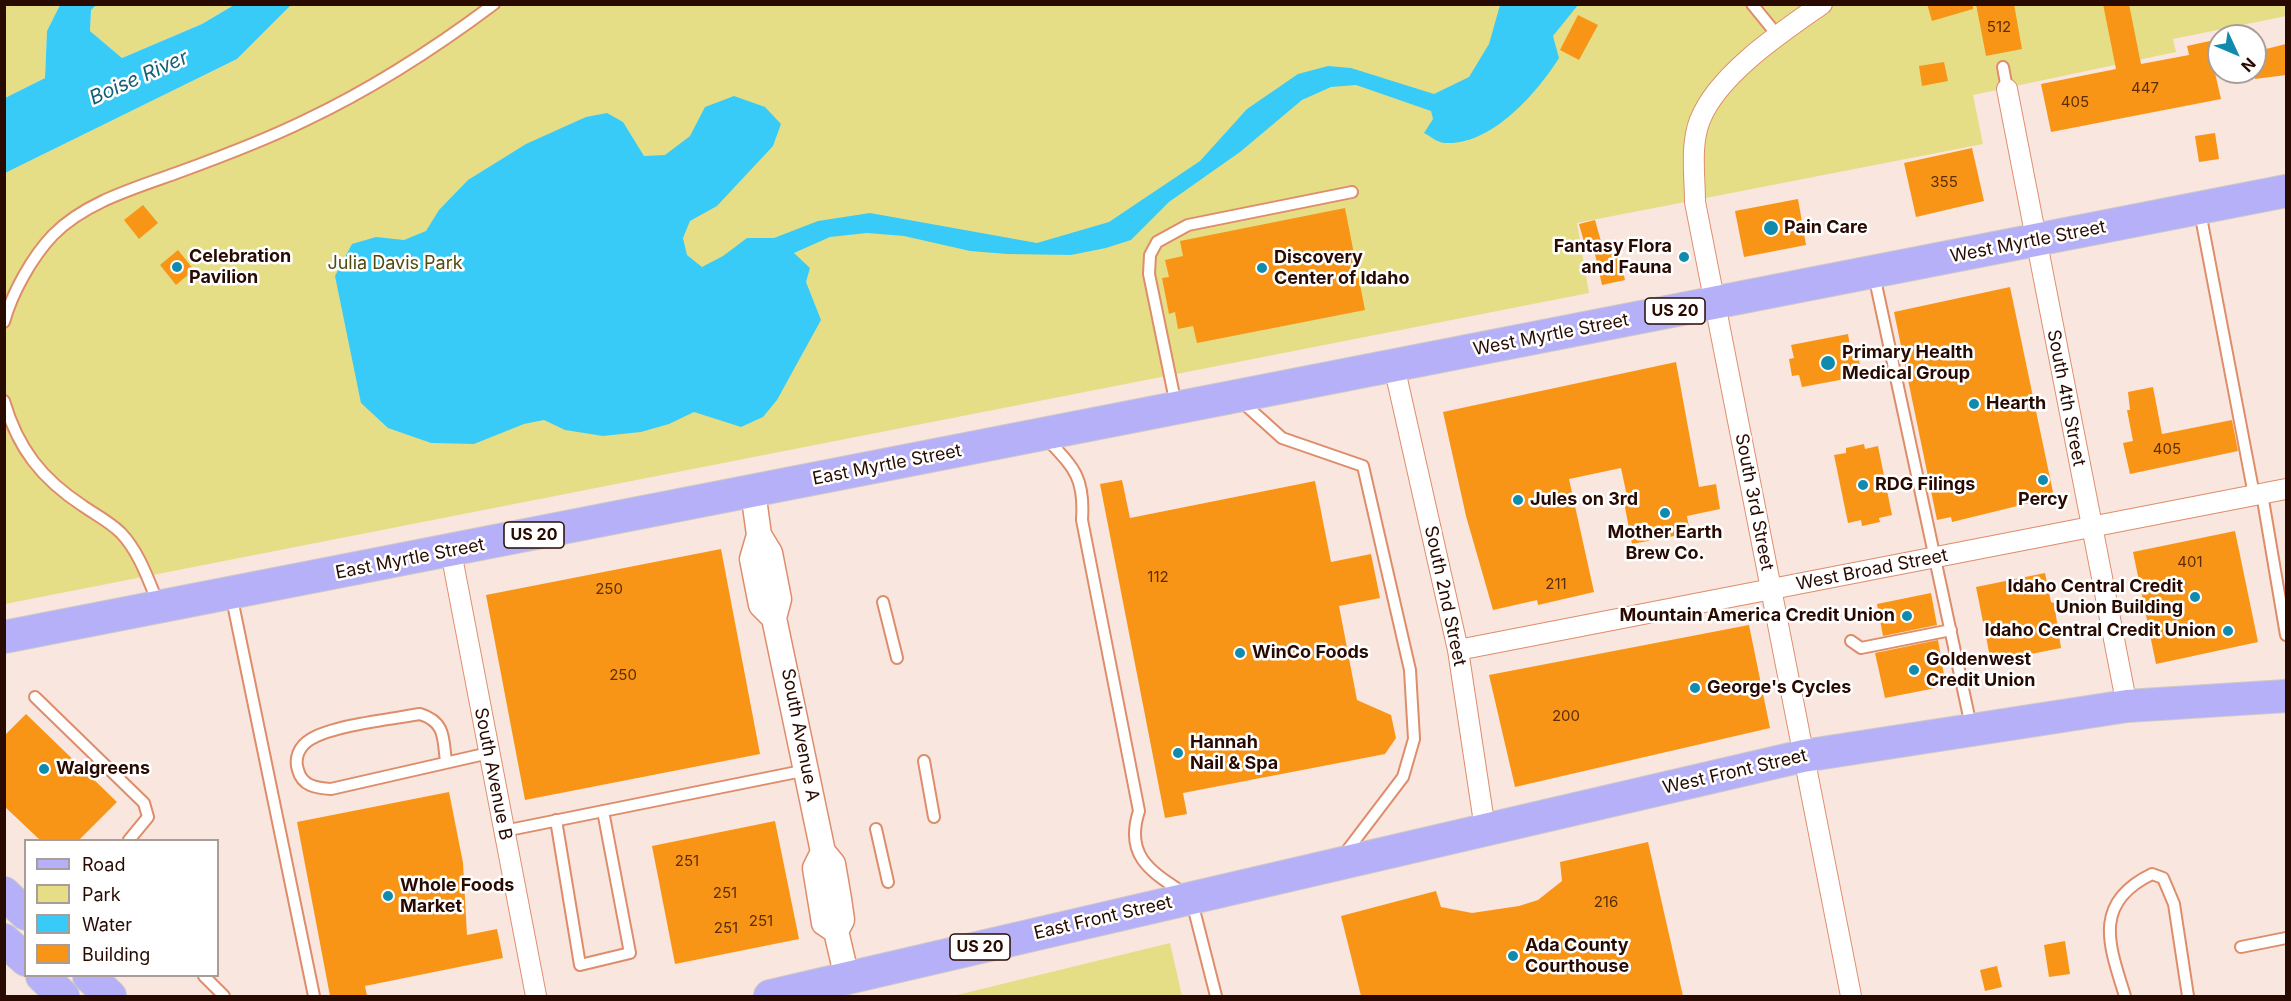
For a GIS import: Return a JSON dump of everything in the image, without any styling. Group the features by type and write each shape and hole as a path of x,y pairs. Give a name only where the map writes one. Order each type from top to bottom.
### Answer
{"main road":[{"name":"West Myrtle Street","path":"1053,433 2286,191"},
{"name":"East Myrtle Street","path":"4,637 451,552 1053,433"},
{"name":"West Front Street","path":"1191,898 1803,756 2127,706 2286,696"},
{"path":"4,893 24,912"},
{"name":"East Front Street","path":"770,996 850,984 1191,898"},
{"path":"4,940 24,958"},
{"path":"44,977 63,996"},
{"path":"91,977 110,996"}],"street":[{"name":"South 3rd Street","path":"1822,4 1778,36 1717,92 1700,120 1695,147 1695,202 1851,996"},
{"name":"South 4th Street","path":"2007,89 2127,706"},
{"name":"South 2nd Street","path":"1394,366 1458,650 1485,829"},
{"name":"West Broad Street","path":"1458,650 2286,489"},
{"name":"South Avenue A","path":"753,492 759,535 770,554 779,599 774,618 823,852 832,864 842,920 836,931 850,984"},
{"name":"South Avenue B","path":"451,552 536,996"}],"lane":[{"path":"4,322 37,255 53,235 75,218 126,192 303,122 354,96 446,40 494,4"},
{"path":"1752,4 1778,36"},
{"path":"2003,67 2007,89"},
{"path":"1176,408 1149,274 1150,255 1157,242 1188,225 1352,192"},
{"path":"2199,208 2286,635"},
{"path":"1874,272 1972,730"},
{"path":"1236,397 1282,438 1363,466 1410,670 1414,739 1403,777 1338,863"},
{"path":"4,401 11,424 36,468 56,486 121,533 135,551 159,606"},
{"path":"1053,433 1077,471 1083,505 1082,520 1139,811 1133,830 1138,854 1150,870 1191,898 1216,996"},
{"path":"231,594 315,996"},
{"path":"883,602 897,658"},
{"path":"1851,641 1861,648 1951,630"},
{"path":"35,697 144,803 148,817 130,839"},
{"path":"446,762 442,729 434,718 420,714 326,733 310,739 300,750 295,761 300,776 307,784 331,789 489,753"},
{"path":"924,761 934,817"},
{"path":"504,831 807,770"},
{"path":"556,820 580,965 630,953 603,811"},
{"path":"876,829 888,882"},
{"path":"2125,996 2112,953 2111,910 2122,894 2136,882 2152,874 2163,878 2174,904 2188,996"},
{"path":"2241,947 2286,938"},
{"path":"206,977 224,996"}],"green space":[{"path":"5,5 60,5 47,32 45,78 5,98"},
{"path":"96,5 234,5 202,24 122,58 90,31 91,9"},
{"name":"Julia Davis Park","path":"291,5 2286,5 2286,16 2247,24 2207,24 2207,32 2173,39 2176,52 1973,95 1983,144 1577,223 1589,293 5,604 4,173 237,59"},
{"path":"1170,943 1182,996 953,996"}],"water":[{"name":"Boise River","path":"60,5 96,5 91,10 90,31 122,58 202,24 234,5 291,5 237,59 5,173 5,98 45,78 47,31"},
{"path":"1500,5 1578,5 1553,36 1559,58 1550,72 1511,115 1479,136 1462,142 1440,142 1424,133 1433,119 1431,111 1356,85 1331,87 1302,100 1240,152 1169,202 1131,240 1106,248 1071,255 1007,254 970,251 904,236 867,233 830,237 794,253 810,268 806,282 821,320 777,400 763,417 741,427 694,412 669,424 641,432 603,436 565,430 544,420 524,424 474,444 431,443 388,428 361,403 335,276 352,244 376,237 404,240 426,231 439,210 468,180 526,144 586,117 607,113 623,122 644,156 665,155 690,136 705,107 734,96 765,107 781,124 773,146 717,206 690,221 683,238 687,255 702,267 723,256 747,238 774,238 818,221 870,213 1037,243 1109,222 1200,161 1247,109 1298,74 1328,66 1351,68 1434,94 1469,77 1489,44"}],"building":[{"path":"1927,4 1973,4 1973,9 1932,21"},
{"path":"1976,4 2014,4 2022,49 1986,56"},
{"path":"2103,4 2129,4 2141,64 2189,55 2187,46 2207,42 2207,84 2218,84 2221,99 2051,132 2041,84 2116,69"},
{"path":"1578,15 1598,25 1579,60 1560,50"},
{"path":"2286,44 2286,75 2267,77 2267,49"},
{"path":"1944,62 1948,81 1922,86 1919,66"},
{"path":"2215,133 2219,159 2199,162 2195,136"},
{"path":"1972,148 1984,201 1916,217 1904,163"},
{"name":"Pain Care","path":"1798,199 1806,245 1744,257 1735,211"},
{"path":"143,205 158,223 139,239 124,220"},
{"name":"Discovery Center of Idaho","path":"1345,208 1365,310 1197,343 1193,326 1178,329 1175,312 1169,314 1162,278 1169,277 1165,260 1183,256 1180,241"},
{"path":"1595,220 1602,245 1586,249 1579,224"},
{"path":"1617,245 1625,280 1602,285 1594,250"},
{"name":"Celebration Pavilion","path":"178,250 194,270 176,285 160,265"},
{"name":"Hearth","path":"2010,287 2054,497 1952,522 1951,517 1937,520 1894,312"},
{"path":"1848,334 1850,346 1856,345 1860,365 1854,366 1856,377 1802,387 1799,375 1792,376 1789,359 1794,358 1791,345"},
{"name":"Jules on 3rd","path":"1676,362 1699,487 1716,484 1720,509 1687,516 1690,533 1632,544 1624,502 1628,501 1621,468 1569,479 1594,592 1538,605 1537,600 1493,610 1466,516 1443,412"},
{"path":"2153,387 2162,434 2232,420 2238,451 2130,474 2123,443 2133,441 2127,410 2130,410 2128,392"},
{"name":"RDG Filings","path":"1864,444 1865,449 1878,446 1892,515 1879,518 1880,522 1862,526 1861,520 1848,523 1834,455 1846,453 1846,448"},
{"name":"WinCo Foods","path":"1122,480 1130,518 1315,481 1331,562 1371,554 1380,598 1339,606 1357,700 1391,715 1396,738 1385,754 1183,793 1187,814 1165,818 1100,484"},
{"name":"Idaho Central Credit Union Building","path":"2235,531 2258,642 2156,664 2133,552"},
{"path":"721,549 760,754 525,800 486,595"},
{"path":"2045,573 2051,602 2054,603 2061,648 1991,662 1976,587"},
{"name":"Mountain America Credit Union","path":"1931,593 1937,625 1883,636 1877,604"},
{"path":"1749,625 1770,728 1515,787 1489,675"},
{"name":"Goldenwest Credit Union","path":"1938,640 1946,686 1885,698 1875,653"},
{"name":"Walgreens","path":"26,714 117,802 80,839 39,839 4,806 4,736"},
{"name":"Whole Foods Market","path":"449,792 463,863 467,935 497,929 503,958 365,986 367,996 330,996 297,822"},
{"path":"775,821 799,939 675,964 652,846"},
{"name":"Ada County Courthouse","path":"1648,842 1683,996 1361,996 1341,916 1436,891 1441,907 1472,913 1519,906 1538,900 1562,881 1560,862"},
{"path":"2065,941 2070,974 2049,977 2044,945"},
{"path":"1997,966 2002,987 1985,991 1980,970"}],"place":[{"name":"Pain Care","path":"1771,228"},
{"name":"Fantasy Flora and Fauna","path":"1684,257"},
{"name":"Celebration Pavilion","path":"177,267"},
{"name":"Discovery Center of Idaho","path":"1262,268"},
{"name":"Primary Health Medical Group","path":"1828,363"},
{"name":"Hearth","path":"1974,404"},
{"name":"Percy","path":"2043,480"},
{"name":"RDG Filings","path":"1863,485"},
{"name":"Jules on 3rd","path":"1518,500"},
{"name":"Mother Earth Brew Co.","path":"1665,513"},
{"name":"Idaho Central Credit Union Building","path":"2195,597"},
{"name":"Mountain America Credit Union","path":"1907,616"},
{"name":"Idaho Central Credit Union","path":"2228,631"},
{"name":"WinCo Foods","path":"1240,653"},
{"name":"Goldenwest Credit Union","path":"1914,670"},
{"name":"George's Cycles","path":"1695,688"},
{"name":"Hannah Nail & Spa","path":"1178,753"},
{"name":"Walgreens","path":"44,769"},
{"name":"Whole Foods Market","path":"388,896"},
{"name":"Ada County Courthouse","path":"1513,956"}]}
